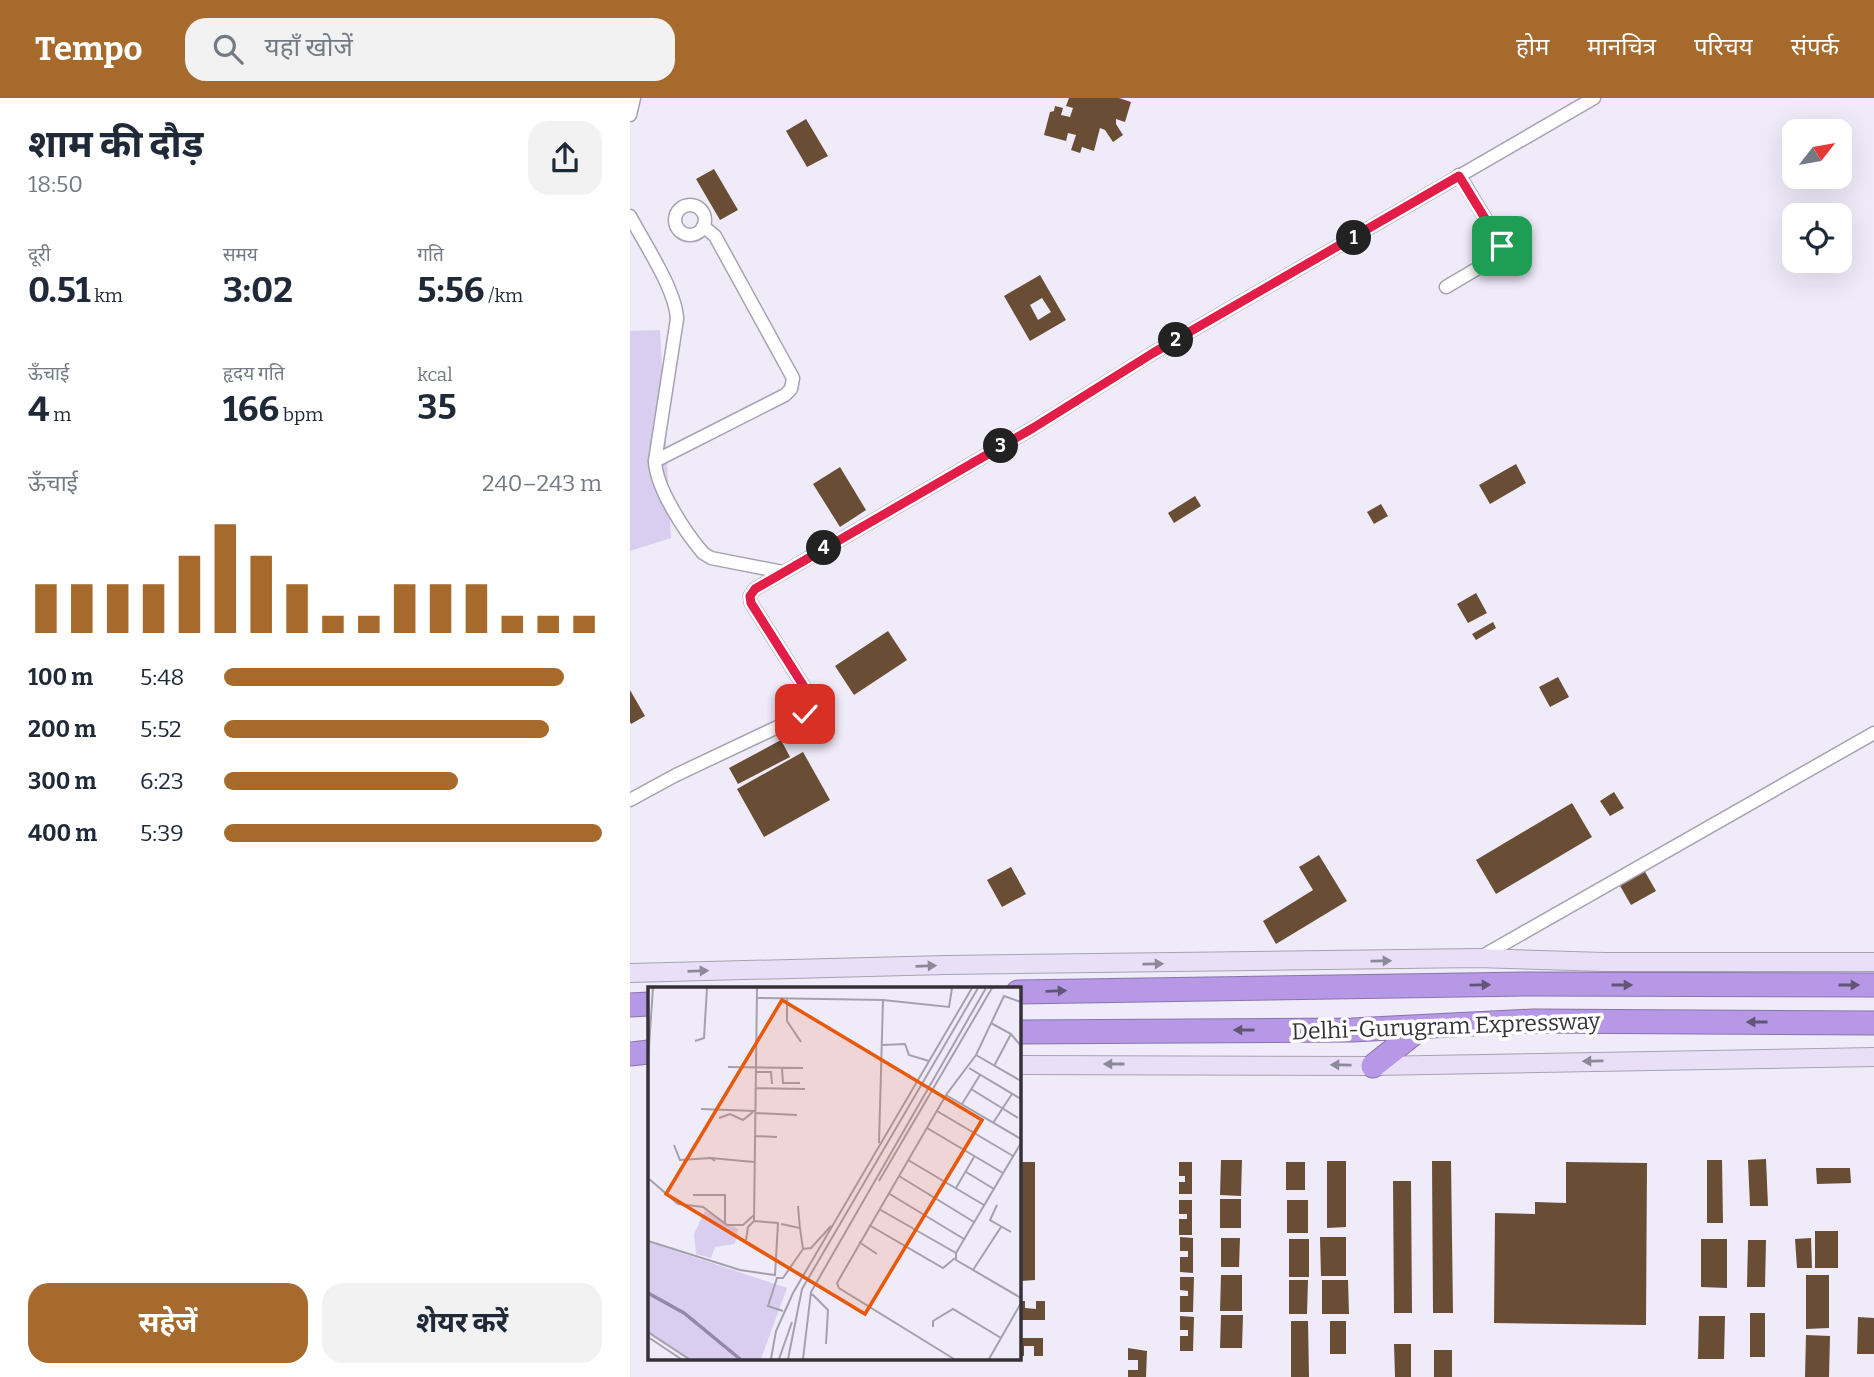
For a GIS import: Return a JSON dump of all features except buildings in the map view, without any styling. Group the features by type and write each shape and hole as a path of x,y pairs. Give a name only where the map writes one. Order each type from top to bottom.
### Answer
{"highway":[{"name":"Delhi-Gurugram Expressway","path":"1020,992 1529,984 1874,985"},
{"path":"630,1005 648,1004"},
{"name":"Delhi-Gurugram Expressway","path":"1020,1032 1339,1030 1533,1021 1874,1023"},
{"path":"1373,1066 1422,1027"},
{"path":"630,1054 648,1052"}],"main road":[{"path":"630,973 946,965 1477,958 1616,962 1874,962"},
{"path":"1020,1065 1373,1066 1874,1057"}],"street":[{"path":"630,115 634,98"},
{"path":"630,800 676,775 805,714 811,707 808,693 751,603 750,596 755,589 1033,428 1153,353 1594,98"},
{"path":"1446,287 1495,258 1502,251 1502,246 1459,176"},
{"path":"630,216 677,309 655,461 660,487 703,553 712,558 783,572"},
{"path":"655,461 785,395 791,389 793,378 713,232 703,226"},
{"path":"1477,958 1874,733"}],"shaded area":[{"path":"660,330 671,538 630,551 630,331"}],"route":[{"path":"805,714 811,707 808,693 751,603 750,596 755,589 1033,428 1153,353 1459,176 1502,246"}]}
